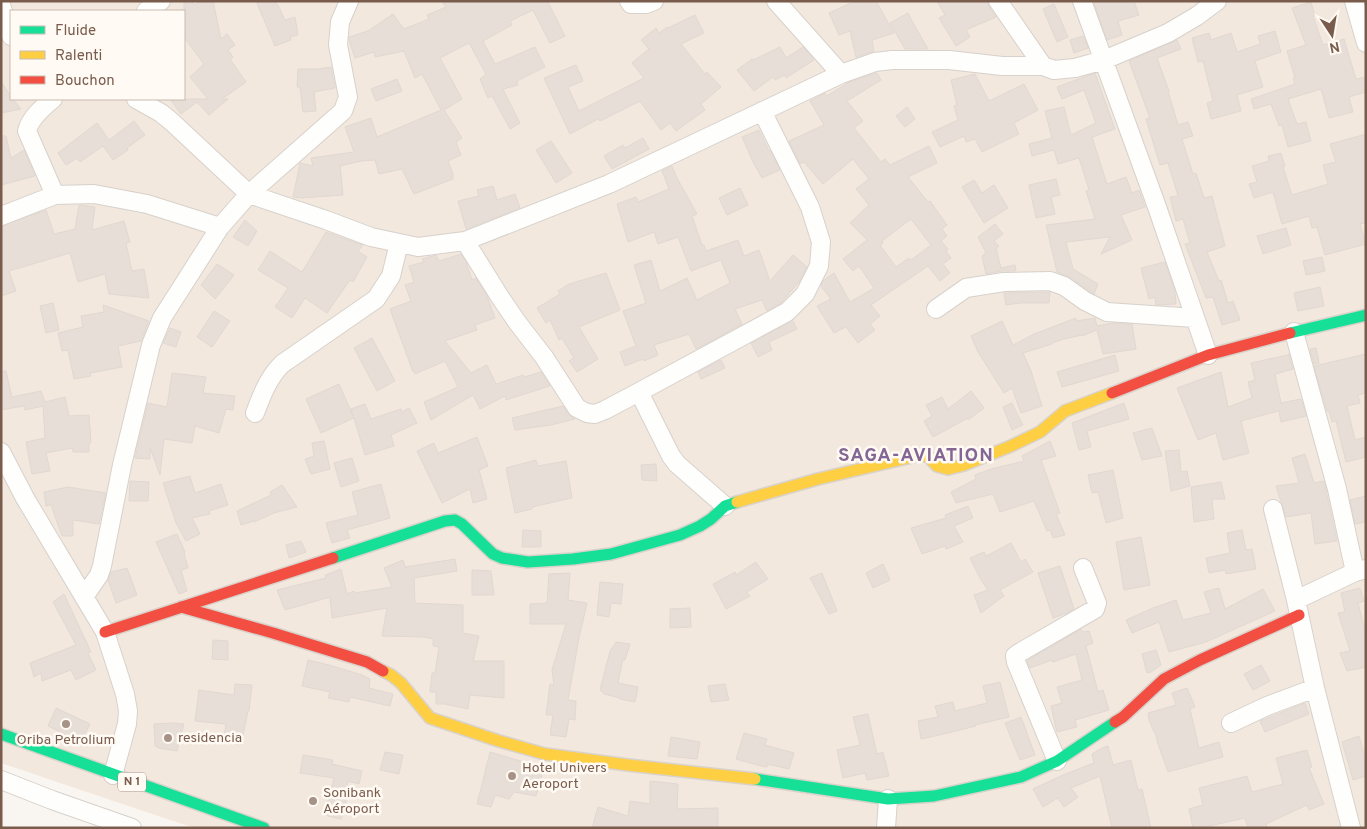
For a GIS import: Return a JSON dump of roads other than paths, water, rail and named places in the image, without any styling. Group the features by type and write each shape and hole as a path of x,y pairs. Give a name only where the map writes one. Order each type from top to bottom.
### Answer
{"main road":[{"path":"105,632 445,521 455,520 462,524 493,554 502,558 528,562 611,554 680,535 711,519 725,506 818,479 916,456 928,456 937,466 948,469 964,465 1040,432 1065,411 1208,356 1294,332 1366,315"},
{"path":"181,607 367,662 391,675 401,683 430,718 544,754 780,782 888,799 934,796 1021,777 1057,761 1123,717 1164,679 1297,607"},
{"name":"N 1","path":"1,734 264,828"}],"street":[{"path":"147,10 160,1"},
{"path":"84,596 99,575 102,566 122,465 151,346 162,318 220,227 249,194 343,111 348,97 338,45 340,22 349,1"},
{"path":"628,1 631,4 646,4 654,1"},
{"path":"776,1 841,74"},
{"path":"998,1 1043,66"},
{"path":"1082,1 1157,207 1208,356"},
{"path":"138,100 161,113 172,122 249,194 372,237 418,246 465,241 609,184 841,74 875,62 892,60 949,60 1002,66 1043,66 1054,70 1075,68 1104,60 1168,33 1198,16 1217,1"},
{"path":"1354,1 1366,43"},
{"path":"1,5 10,33"},
{"path":"52,100 45,105 28,126 27,132 55,195"},
{"path":"465,241 500,297 544,357 577,408 587,413 595,414 605,410 786,312 805,294 819,266 821,242 810,207 762,111"},
{"path":"1,216 55,195 94,194 148,204 220,227"},
{"path":"255,413 272,374 282,364 376,300 391,276 399,243"},
{"path":"936,309 966,288 1004,282 1050,281 1064,286 1085,301 1107,312 1195,318"},
{"path":"1294,332 1360,571 1297,607"},
{"path":"639,392 671,456 677,464 725,506"},
{"path":"1,452 25,498 105,632 125,694 128,711 127,724 113,775"},
{"path":"1273,509 1315,688 1351,828"},
{"path":"1057,761 1015,656 1095,609 1097,603 1083,568"},
{"path":"1231,723 1267,706 1315,688"},
{"path":"1,780 132,828"},
{"path":"886,828 888,799"}],"place":[{"name":"Oriba Petrolium","path":"66,724"},
{"name":"residencia","path":"168,738"},
{"name":"Hotel Univers Aeroport","path":"512,776"},
{"name":"Sonibank Aéroport","path":"313,801"}],"district":[{"name":"SAGA-AVIATION","path":"916,456"}]}
